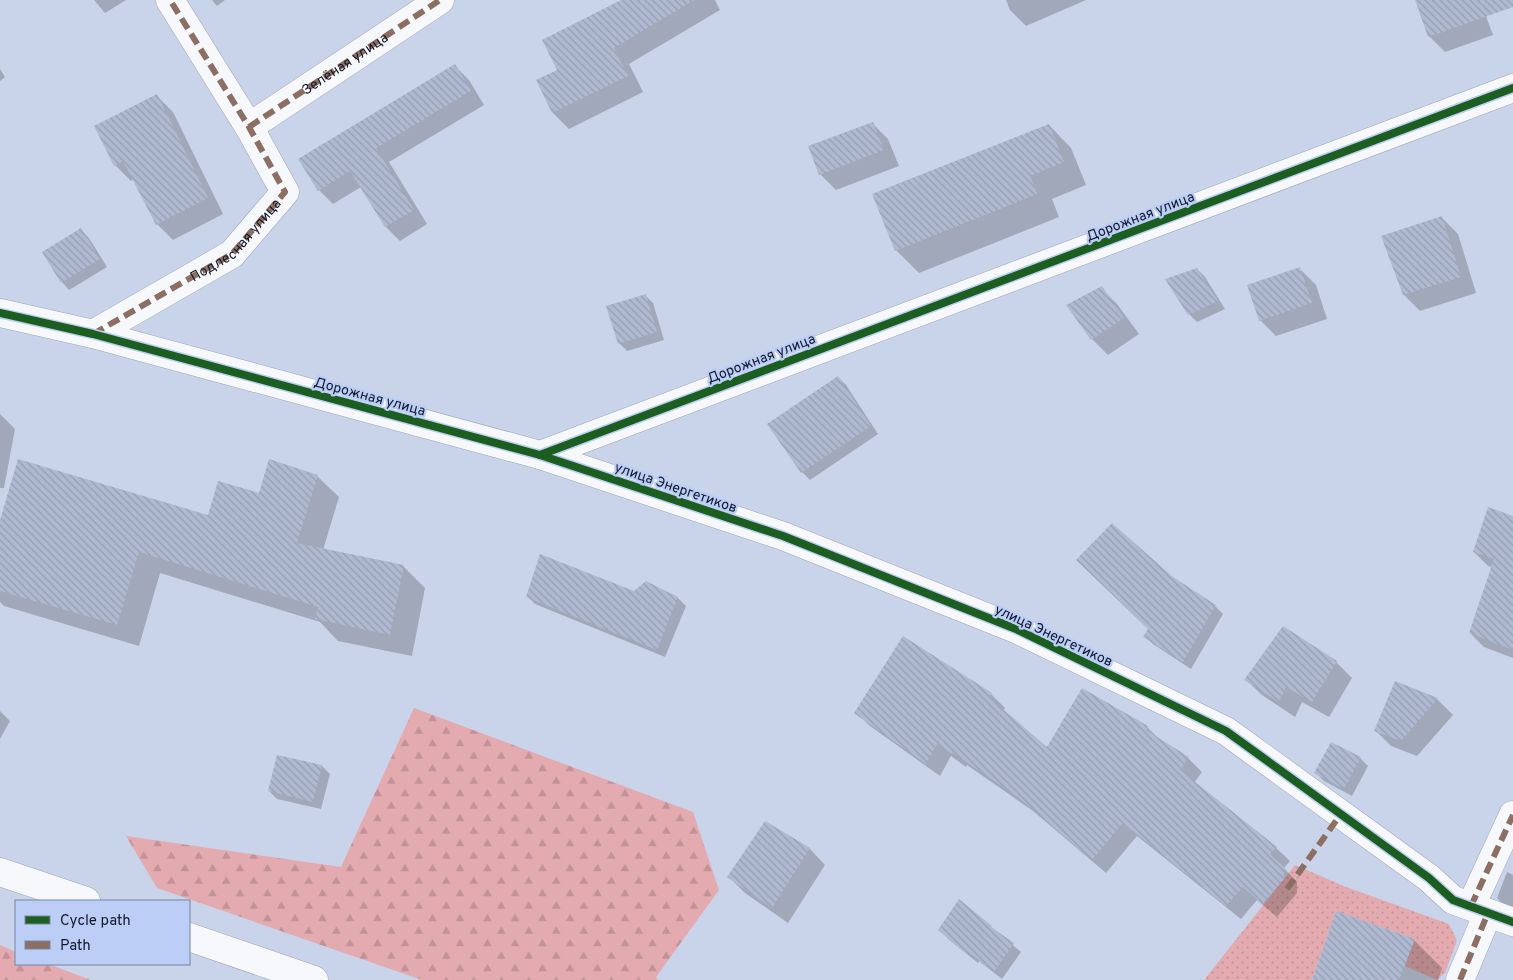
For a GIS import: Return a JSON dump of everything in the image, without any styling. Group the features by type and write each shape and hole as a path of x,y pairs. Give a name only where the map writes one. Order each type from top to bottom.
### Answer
{"street":[{"name":"Подлесная улица","path":"93,334 232,254 285,192 249,127 170,0"},
{"name":"Зелёная улица","path":"249,127 440,0"},
{"name":"Дорожная улица","path":"0,313 93,334 540,455 1513,88"},
{"name":"улица Энергетиков","path":"540,455 782,536 1016,629 1226,731 1428,878 1453,900 1491,914"},
{"path":"1460,980 1491,914 1513,815"},
{"path":"0,872 83,900"},
{"path":"190,937 314,980"}],"green space":[{"path":"414,708 693,812 719,890 656,977 658,980 422,980 157,888 126,836 341,867"},
{"path":"1295,865 1346,887 1449,924 1457,940 1445,973 1437,980 1405,966 1414,939 1336,911 1312,980 1204,980"},
{"path":"0,945 15,952 15,965 51,965 91,980 0,980"}],"building":[{"path":"621,0 694,0 614,48 628,76 552,113 536,80 557,70 542,40"},
{"path":"1415,0 1513,0 1513,7 1428,37"},
{"path":"455,64 471,91 376,148 414,210 385,227 350,171 318,191 298,159"},
{"path":"157,94 208,198 156,225 123,161 114,166 94,126"},
{"path":"873,122 884,150 819,175 808,146"},
{"path":"1049,124 1064,162 1030,176 1037,194 895,251 872,194"},
{"path":"1442,216 1461,277 1403,295 1381,236"},
{"path":"81,228 100,259 61,283 42,252"},
{"path":"1300,267 1312,303 1259,321 1247,285"},
{"path":"1197,268 1218,301 1188,315 1165,279"},
{"path":"1102,286 1124,318 1091,340 1066,305"},
{"path":"646,294 657,332 618,344 606,306"},
{"path":"838,376 871,426 801,473 767,424"},
{"path":"18,459 208,515 218,481 259,493 269,459 318,475 297,543 404,565 390,635 315,619 318,607 139,552 117,625 0,591 0,520"},
{"path":"1488,507 1513,516 1513,650 1469,633 1494,559 1473,552"},
{"path":"1112,523 1173,577 1216,605 1183,662 1143,637 1148,629 1076,560"},
{"path":"540,554 634,591 646,581 678,597 657,650 526,597"},
{"path":"1283,626 1337,661 1312,702 1286,687 1279,702 1244,680"},
{"path":"903,636 992,693 989,697 1047,747 1082,688 1148,726 1146,730 1189,757 1180,770 1277,847 1270,854 1284,867 1284,879 1262,904 1243,887 1226,906 1123,823 1092,860 1018,797 953,753 937,744 926,764 854,713"},
{"path":"1395,681 1438,698 1401,741 1374,731"},
{"path":"1331,742 1361,757 1344,789 1314,773"},
{"path":"277,755 322,765 313,802 268,791"},
{"path":"765,821 810,848 772,908 727,877"},
{"path":"959,899 991,927 1014,943 994,972 971,954 969,956 938,930"},
{"path":"1336,911 1415,939 1399,980 1312,980"}],"marked path":[{"path":"93,334 232,254 285,192 249,127 170,0"},
{"path":"249,127 440,0"},
{"path":"1287,889 1341,814"},
{"path":"1471,906 1513,815"},
{"path":"1460,980 1488,913"}],"cycle path":[{"path":"0,313 93,334 540,455 1513,88"},
{"path":"540,455 783,536 1016,629 1226,731 1429,878 1453,900 1513,922"}]}
